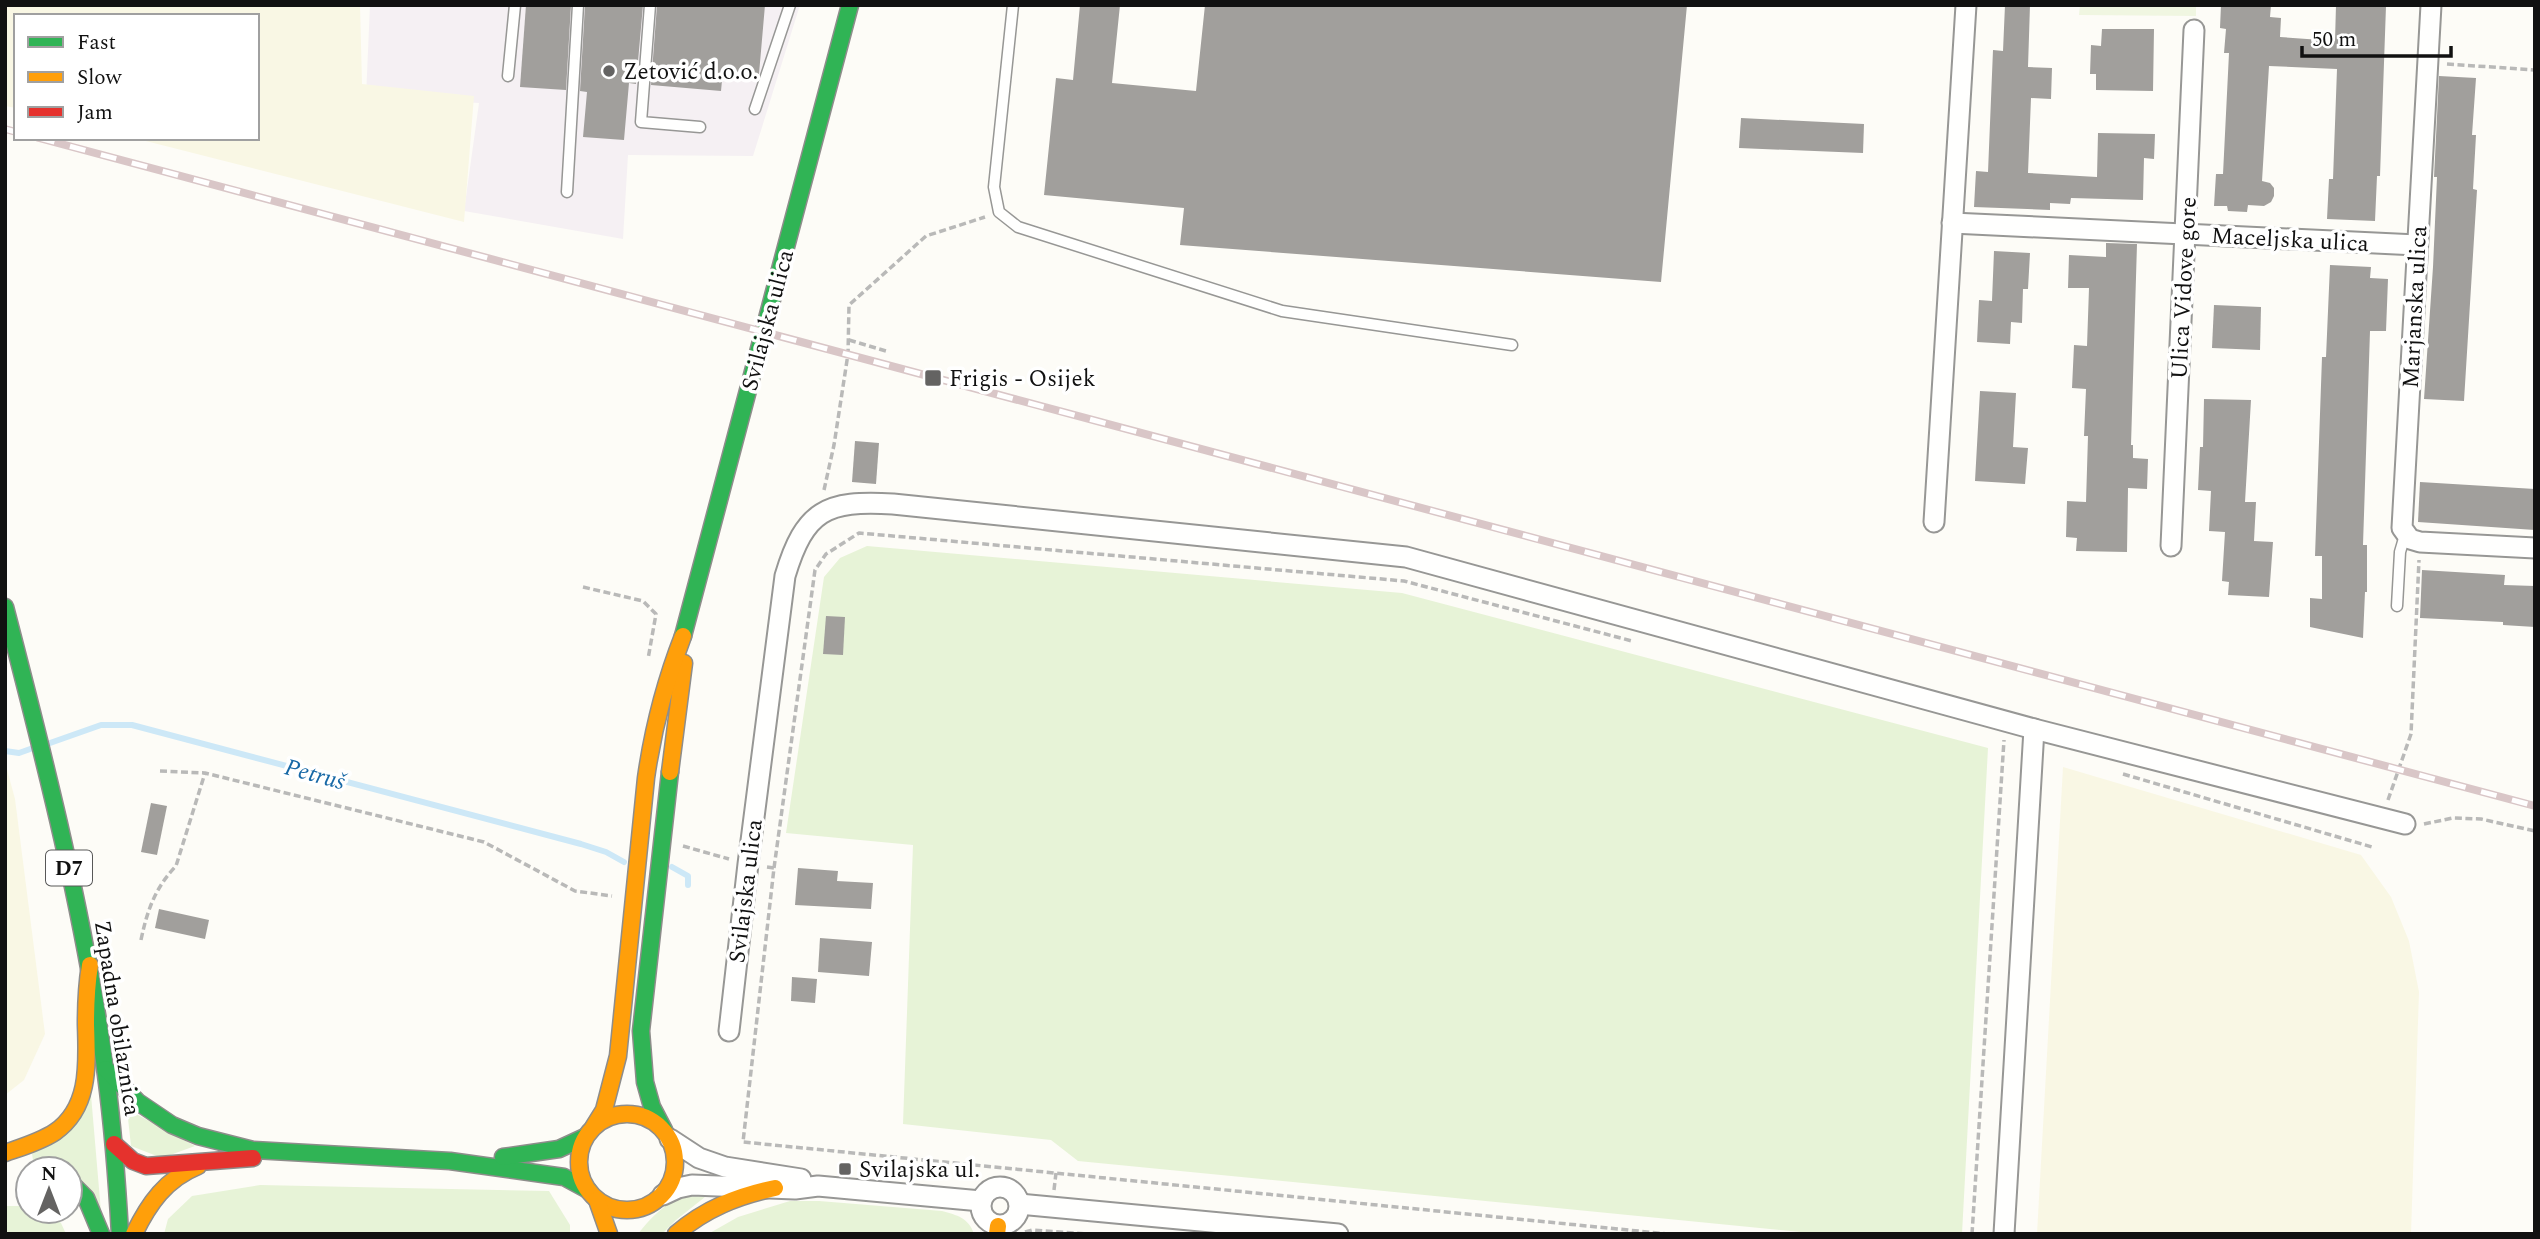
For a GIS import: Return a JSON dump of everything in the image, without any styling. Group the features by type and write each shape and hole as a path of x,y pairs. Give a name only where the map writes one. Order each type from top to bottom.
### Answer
{"main road":[{"name":"Svilajska ulica","path":"590,1131 604,1110 618,1056 652,735 668,671 684,635 850,5"},
{"name":"Zapadna obilaznica","path":"5,607 48,772 90,965 106,1069 120,1234"},
{"name":"Svilajska ulica","path":"667,1134 652,1111 640,1051 667,789 681,697 684,635"},
{"path":"5,1153 37,1142 58,1129 77,1106 86,1084 89,1062 86,993 90,965"},
{"path":"106,1069 138,1102 172,1125 198,1136 253,1150 450,1161 564,1177 611,1208 642,1208"},
{"path":"450,1161 541,1153 572,1144 608,1117 626,1113 641,1115 667,1134 676,1165 673,1178 663,1195 642,1208 623,1234"},
{"path":"590,1131 580,1152 579,1165 582,1179 593,1195 609,1234"},
{"path":"114,1144 133,1161 146,1166 289,1154"},
{"path":"134,1234 144,1211 166,1184 180,1173 212,1162"},
{"path":"676,1234 707,1209 775,1188"},
{"path":"84,1193 95,1214 100,1234"}],"street":[{"path":"1934,522 1966,5"},
{"name":"Marjanska ulica","path":"2413,539 2401,522 2431,5"},
{"name":"Ulica Vidove gore","path":"2171,546 2194,30"},
{"name":"Maceljska ulica","path":"1952,223 2417,245"},
{"path":"821,513 840,505 893,504 1406,556 2033,738 2405,824"},
{"name":"Svilajska ulica","path":"729,1031 785,576 794,546 803,529 821,513"},
{"path":"2413,539 2535,548"},
{"path":"2004,1234 2033,738"},
{"path":"667,1134 699,1158 725,1167 798,1178 818,1186"},
{"path":"663,1195 692,1185 795,1189 818,1186 981,1201"},
{"path":"998,1186 1010,1189 1018,1198 1019,1204 1014,1220 998,1230 984,1217 981,1201 987,1191 998,1186"},
{"path":"1019,1204 1338,1234"}],"lane":[{"path":"508,76 514,5"},
{"path":"567,192 578,5"},
{"path":"650,5 641,122 700,127"},
{"path":"755,108 790,5"},
{"path":"1013,5 994,187 999,212 1018,228 1282,312 1512,345"},
{"name":"Marjanska ulica","path":"2398,606 2400,552 2413,539"}],"path":[{"path":"2428,62 2535,70"},
{"path":"821,513 849,340 849,305 926,236 999,212"},
{"path":"849,340 886,351"},
{"path":"1644,644 1404,581 859,533 826,554 815,570 774,868 743,1142 1668,1234"},
{"path":"2381,818 2411,734 2413,539"},
{"path":"583,587 643,601 656,614 648,660"},
{"path":"1972,1234 2004,740 2033,738"},
{"path":"160,771 205,773 484,842 575,891 634,899"},
{"path":"2114,771 2372,847"},
{"path":"141,940 148,907 166,876 176,866 205,773"},
{"path":"2405,824 2431,824 2453,818 2482,819 2535,831"},
{"path":"671,843 748,864 774,868"},
{"path":"1024,1234 1032,1230 1087,1234"}],"shaded area":[{"path":"5,5 360,5 362,84 474,96 464,222 142,140 259,140 259,14 14,14 14,108 5,106"},
{"path":"370,5 800,5 753,156 628,155 623,239 464,211 479,103 366,97"},
{"path":"5,762 15,799 45,1034 24,1080 5,1095"},
{"path":"2063,767 2361,855 2391,897 2409,941 2419,992 2411,1234 2037,1234"}],"green space":[{"path":"2080,5 2196,5 2196,16 2079,15"},
{"path":"867,546 1402,593 1988,748 1962,1234 1821,1234 1078,1161 1051,1140 903,1124 913,845 786,833 824,577 840,558"},
{"path":"91,1095 101,1212 84,1188 84,1155 32,1154"},
{"path":"127,1109 195,1146 162,1158 131,1146"},
{"path":"260,1185 549,1191 570,1225 570,1234 164,1234 168,1219 192,1196"},
{"path":"710,1193 662,1234 638,1234 663,1208 685,1195"},
{"path":"790,1201 942,1211 966,1221 974,1234 708,1234 738,1217"},
{"path":"5,1206 14,1206 14,1225 62,1225 66,1234 5,1234"}],"building":[{"path":"526,5 571,5 566,90 520,87"},
{"name":"Zetović d.o.o.","path":"585,5 643,5 636,84 629,83 624,140 583,137 587,92 580,91"},
{"path":"657,5 765,5 759,74 723,70 721,91 651,85"},
{"path":"1080,5 1120,5 1112,83 1196,91 1205,5 1687,5 1661,282 1180,245 1184,208 1044,195 1056,78 1073,80"},
{"path":"2005,5 2030,5 2028,67 2052,68 2051,99 2031,98 2028,173 2097,177 2098,133 2155,134 2154,159 2144,158 2143,200 2071,198 2070,204 2050,203 2050,210 1974,207 1976,171 1988,172 1993,50 2003,51"},
{"path":"2221,5 2271,5 2270,17 2281,18 2280,37 2335,41 2336,5 2386,6 2380,176 2377,176 2375,221 2327,219 2329,179 2333,179 2337,69 2269,66 2262,181 2270,183 2274,188 2274,196 2271,202 2264,206 2248,205 2247,212 2228,211 2227,206 2214,206 2216,174 2223,174 2229,53 2224,53 2226,29 2220,28"},
{"path":"2102,29 2154,29 2153,91 2096,90 2096,74 2090,74 2091,45 2101,46"},
{"path":"2439,76 2476,78 2472,135 2476,135 2473,189 2477,190 2464,401 2424,399 2433,267"},
{"path":"1741,118 1864,124 1863,153 1739,148"},
{"path":"2106,243 2137,244 2131,445 2133,458 2148,459 2147,489 2128,488 2127,552 2076,551 2077,538 2066,537 2067,501 2086,502 2088,436 2084,436 2086,389 2072,388 2074,345 2087,346 2089,288 2068,288 2069,255 2106,257"},
{"path":"1994,251 2030,253 2028,289 2023,289 2022,323 2011,322 2010,344 1977,342 1979,300 1992,301"},
{"path":"2330,265 2371,267 2370,278 2388,279 2386,331 2370,331 2363,545 2367,545 2367,592 2363,638 2310,627 2310,598 2322,599 2322,556 2315,556 2322,357 2326,357"},
{"path":"2214,305 2261,307 2260,350 2212,348"},
{"path":"1980,391 2016,393 2013,447 2028,448 2025,484 1975,481"},
{"path":"2204,399 2251,400 2245,502 2256,502 2254,541 2273,542 2269,597 2228,595 2229,582 2222,581 2225,532 2209,531 2211,491 2198,490 2200,447 2203,447"},
{"path":"855,441 879,443 876,484 852,482"},
{"path":"2420,482 2535,489 2535,530 2418,522"},
{"path":"2422,570 2505,575 2504,585 2535,586 2535,627 2503,625 2503,622 2420,618"},
{"path":"826,616 845,617 843,655 823,654"},
{"path":"151,803 167,806 157,855 141,852"},
{"path":"798,868 838,871 837,881 873,883 871,909 795,905"},
{"path":"159,909 209,920 205,939 155,928"},
{"path":"820,938 872,942 869,976 818,972"},
{"path":"792,977 817,979 815,1003 791,1001"}],"waterway":[{"name":"Petruš","path":"50,743 101,725 132,725 581,844 606,852 624,862"},
{"name":"Petruš","path":"5,751 19,753 33,748"},
{"name":"Petruš","path":"672,867 688,876 688,885"}],"railway":[{"path":"5,129 14,131"},
{"path":"46,140 2535,806"}],"traffic: fast":[{"path":"683,636 850,5"},
{"path":"5,607 49,781 87,957 108,1095 120,1234"},
{"path":"664,1130 652,1107 645,1082 641,1031 670,772"},
{"path":"106,1069 138,1102 172,1125 198,1136 253,1150 450,1161 564,1177 588,1190"},
{"path":"503,1157 559,1149 585,1137"},
{"path":"84,1196 101,1234"}],"traffic: slow":[{"path":"594,1126 604,1110 618,1056 649,760 665,688 683,636"},
{"path":"670,772 684,663"},
{"path":"5,1153 55,1132 67,1122 81,1097 86,1068 86,1002 90,965"},
{"path":"627,1114 645,1117 661,1128 672,1144 675,1162 672,1180 661,1196 645,1207 627,1210 609,1207 593,1196 582,1180 579,1162 582,1144 593,1128 609,1117 627,1114"},
{"path":"134,1234 160,1193 177,1178 198,1166"},
{"path":"676,1234 698,1217 722,1205 775,1188"},
{"path":"597,1200 609,1234"},
{"path":"997,1234 998,1226"}],"traffic: jam":[{"path":"114,1144 133,1161 146,1166 253,1158"}],"place":[{"name":"Zetović d.o.o.","path":"609,71"},
{"name":"Frigis - Osijek","path":"933,378"},
{"name":"Svilajska ul.","path":"845,1169"}]}
